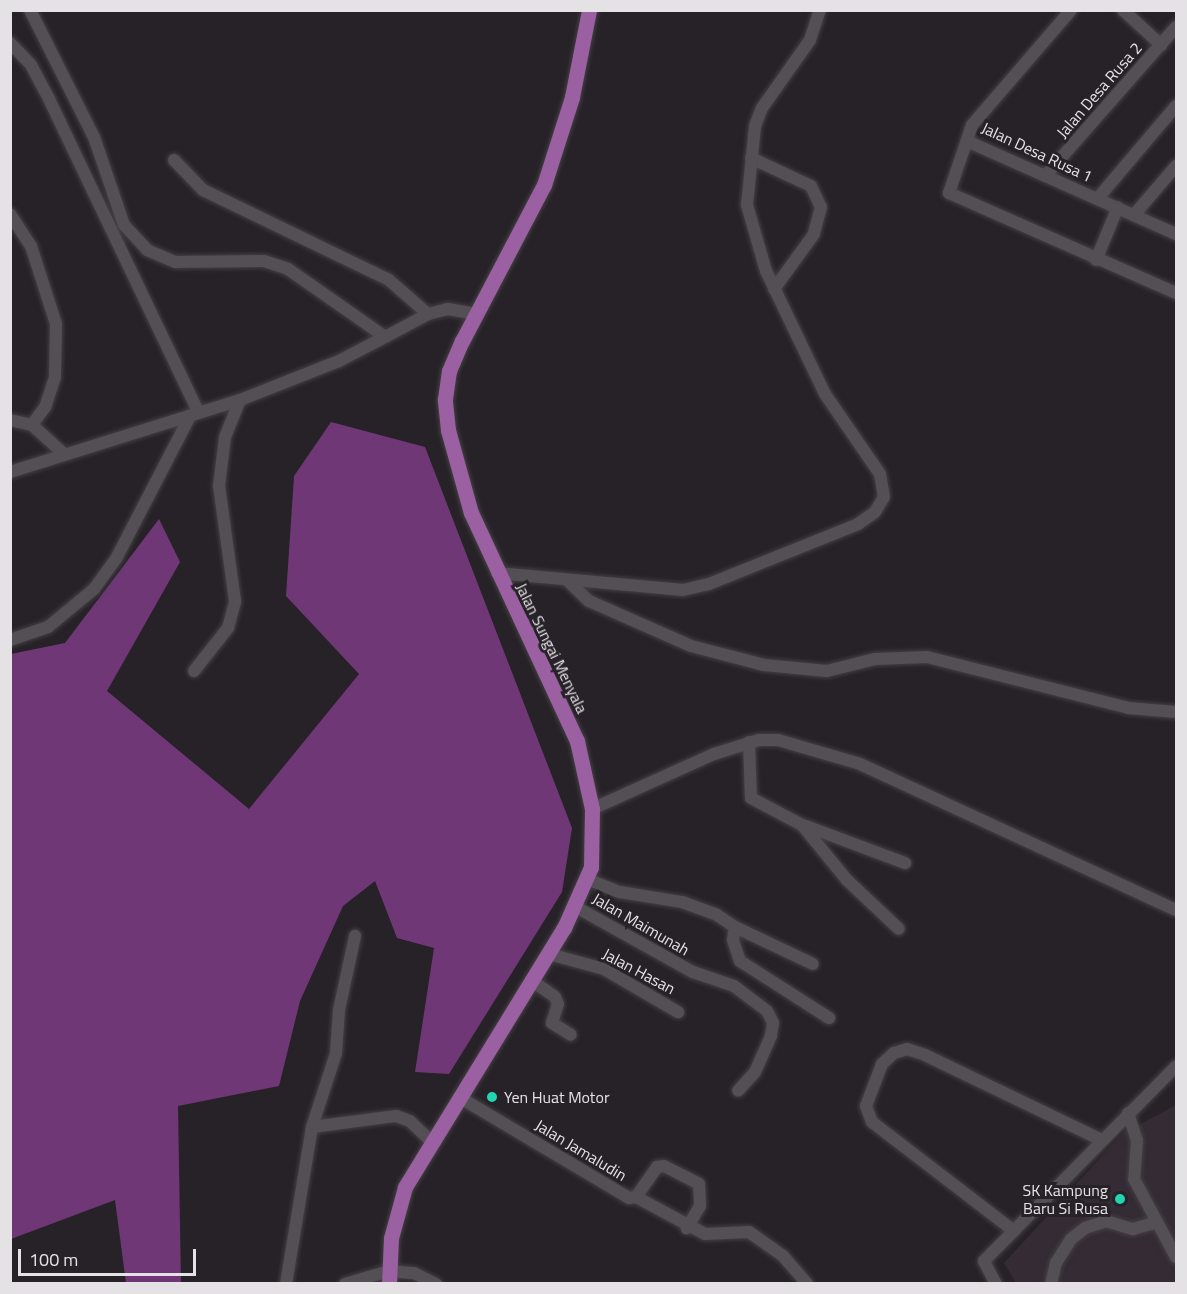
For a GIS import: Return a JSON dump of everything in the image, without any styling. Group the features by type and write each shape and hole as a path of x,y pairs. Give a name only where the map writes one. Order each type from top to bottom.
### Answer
{"main road":[{"name":"Jalan Sungai Menyala","path":"389,1277 396,1208 430,1140 549,954 576,907 587,879 592,809 577,741 497,573 462,486 445,399 449,371 544,185 572,97 589,10"}],"street":[{"path":"30,10 94,137 124,225 135,239 175,262 264,261 288,269 385,337"},
{"path":"497,573 673,589 700,586 858,524 875,512 884,497 880,474 825,394 774,289 747,205 751,158 762,108 810,40 820,10"},
{"name":"Jalan Desa Rusa 1","path":"1071,10 972,125 969,142 1176,233"},
{"path":"1124,10 1161,45"},
{"name":"Jalan Desa Rusa 2","path":"1046,175 1176,27"},
{"path":"10,42 31,65 50,99 194,414"},
{"path":"1098,198 1176,106"},
{"path":"969,142 949,193 1096,260 1176,292"},
{"path":"751,158 811,186 821,207 814,234 774,289"},
{"path":"174,160 203,190 389,280 428,314"},
{"path":"1134,215 1176,166"},
{"path":"1096,260 1118,207"},
{"path":"10,214 31,246 56,324 55,377 45,407 32,425"},
{"path":"10,472 63,453 240,400 339,361 428,314 448,309 477,314"},
{"path":"194,671 228,628 235,601 219,486 225,437 240,400"},
{"path":"10,640 48,627 94,589 117,557 194,414"},
{"path":"10,420 32,425 63,453"},
{"path":"567,580 589,601 691,646 764,665 827,671 875,659 927,657 1128,708 1176,712"},
{"path":"592,809 749,742 778,740 860,764 1176,910"},
{"path":"749,742 751,798 802,825 906,863"},
{"path":"802,825 847,880 899,929"},
{"path":"587,879 620,892 682,902 813,963"},
{"name":"Jalan Maimunah","path":"576,907 693,972 734,986 767,1011 773,1023 771,1036 755,1072 738,1090"},
{"path":"735,927 733,940 740,961 829,1018"},
{"path":"286,1284 312,1127 336,1053 339,1010 355,936"},
{"name":"Jalan Hasan","path":"549,954 604,969 678,1012"},
{"path":"531,980 555,997 558,1004 552,1023 571,1035"},
{"path":"1014,1231 872,1122 866,1106 882,1064 894,1053 907,1049 925,1055 1102,1140"},
{"path":"996,1284 984,1261 1176,1066"},
{"name":"Jalan Jamaludin","path":"459,1097 552,1155 636,1197 657,1167 664,1166 699,1184 700,1206 687,1228"},
{"path":"1128,1113 1137,1140 1134,1179 1176,1257"},
{"path":"312,1127 396,1116 411,1121 430,1140"},
{"path":"636,1197 687,1228 705,1234 749,1232 783,1256 807,1284"},
{"path":"1051,1284 1056,1263 1071,1239 1085,1228 1106,1221 1144,1228 1158,1222"},
{"path":"345,1284 414,1273 436,1284"}],"shaded area":[{"path":"331,422 425,447 572,828 562,892 449,1074 415,1072 434,948 397,938 375,881 343,906 300,1001 279,1086 178,1106 181,1283 126,1283 115,1200 11,1239 11,654 65,643 159,519 180,562 107,691 249,809 359,674 286,596 294,476"},
{"name":"SK Kampung Baru Si Rusa","path":"1176,1105 1176,1283 1016,1283 1004,1263 1122,1134"}],"place":[{"name":"Yen Huat Motor","path":"492,1097"},
{"name":"SK Kampung Baru Si Rusa","path":"1120,1199"}]}
